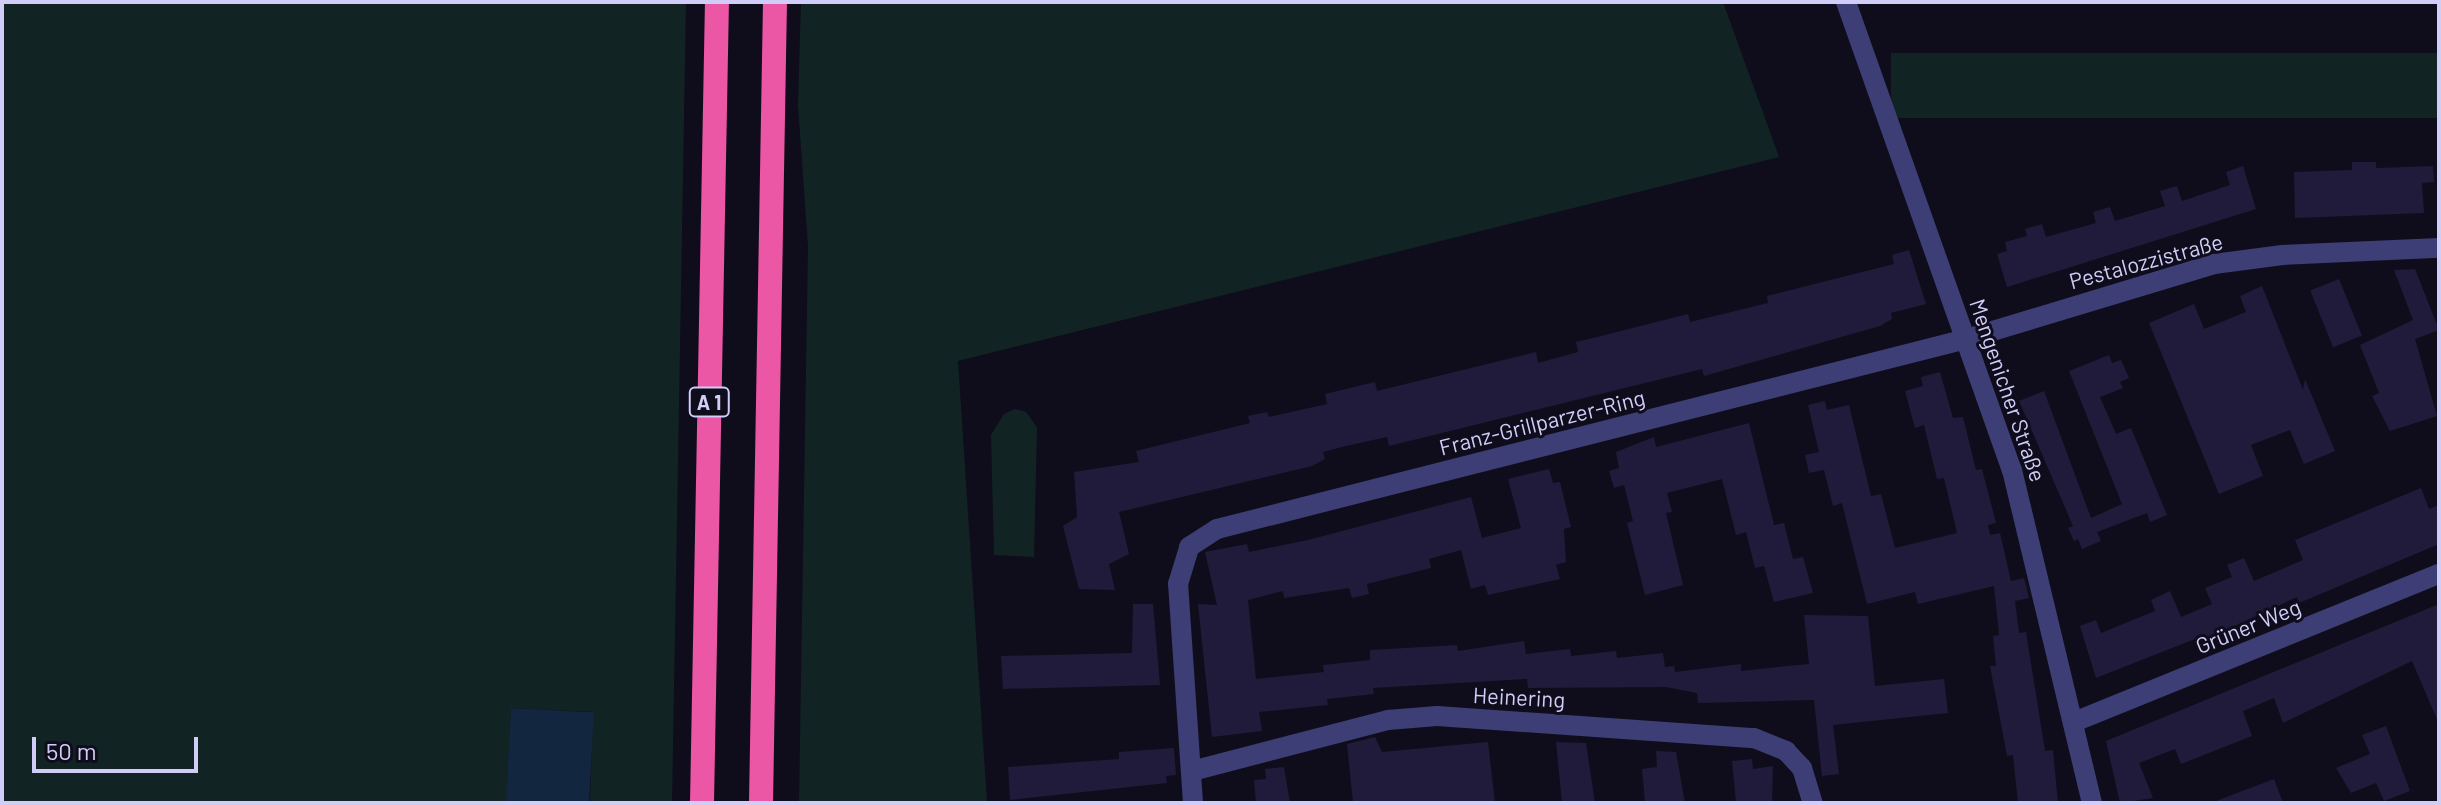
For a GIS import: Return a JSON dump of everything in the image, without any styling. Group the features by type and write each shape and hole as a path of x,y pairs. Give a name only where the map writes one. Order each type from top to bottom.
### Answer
{"highway":[{"name":"A 1","path":"702,803 717,2"},
{"path":"761,803 775,2"}],"street":[{"name":"Mengenicher Straße","path":"1846,2 2012,470 2092,803"},
{"name":"Pestalozzistraße","path":"1966,339 2214,264 2282,255 2439,248"},
{"name":"Franz-Grillparzer-Ring","path":"1192,771 1179,601 1183,558 1201,537 1217,529 1966,339"},
{"name":"Grüner Weg","path":"2074,722 2439,574"},
{"name":"Heinering","path":"1192,771 1388,720 1437,716 1754,738 1786,751 1802,768 1813,803"},
{"path":"1192,771 1193,803"}],"green space":[{"path":"2,2 686,2 672,803 590,803 593,712 511,708 508,803 2,803"},
{"path":"801,2 1723,2 1779,157 958,361 987,803 799,803 808,246 798,105"},
{"path":"1891,53 2439,53 2439,118 1891,118"},
{"path":"1015,409 1026,412 1037,427 1034,557 994,555 991,435 1004,414"}],"water":[{"path":"511,708 594,712 589,803 506,803"}],"building":[{"path":"2352,162 2376,162 2376,168 2433,166 2434,182 2422,183 2424,213 2295,218 2294,172 2352,170"},
{"path":"2243,166 2256,209 2007,287 1997,254 2007,251 2005,242 2027,236 2025,229 2042,224 2046,237 2096,223 2093,212 2110,207 2115,221 2165,206 2160,191 2177,186 2182,201 2230,185 2226,172"},
{"path":"1909,250 1926,304 1891,313 1892,319 1880,326 1704,376 1702,369 1389,446 1387,437 1346,446 1323,452 1325,459 1312,466 1119,512 1129,554 1109,564 1115,590 1079,589 1063,526 1077,517 1074,472 1139,462 1136,451 1250,423 1248,416 1267,412 1269,417 1327,404 1325,394 1375,382 1377,391 1536,352 1538,363 1578,352 1576,342 1688,314 1690,322 1768,303 1767,296 1894,264 1892,255"},
{"path":"2415,269 2439,330 2415,339 2437,416 2390,431 2372,396 2379,393 2360,345 2413,320 2394,270"},
{"path":"2339,279 2362,336 2333,347 2310,291"},
{"path":"2262,286 2303,390 2305,379 2335,451 2304,464 2290,430 2251,445 2263,476 2219,494 2149,323 2194,304 2204,329 2246,312 2240,296"},
{"path":"2109,355 2112,363 2121,360 2129,378 2120,382 2123,388 2100,397 2116,434 2131,428 2167,515 2150,522 2147,513 2097,532 2101,541 2082,549 2068,528 2073,526 2019,401 2044,391 2091,518 2122,504 2069,371"},
{"path":"1940,372 1953,418 1963,417 1976,470 1982,469 1996,523 1988,525 1990,535 2000,533 2011,581 2024,578 2029,598 2015,601 2019,633 2026,632 2045,751 2053,750 2058,803 2018,803 2013,755 2007,756 1990,666 1996,666 1993,636 1999,635 1994,586 1918,604 1915,592 1867,604 1842,503 1833,506 1824,470 1809,473 1805,455 1819,452 1808,405 1825,401 1827,410 1849,405 1871,496 1881,494 1895,548 1957,533 1944,478 1937,479 1924,425 1915,428 1905,391 1923,386 1921,377"},
{"path":"1749,423 1774,525 1784,523 1793,559 1803,557 1813,593 1774,602 1764,566 1755,568 1746,532 1736,535 1722,479 1667,493 1672,512 1666,513 1683,585 1645,595 1627,523 1633,521 1624,485 1614,488 1609,471 1619,468 1616,452 1654,437 1656,447"},
{"path":"1549,469 1553,483 1560,482 1571,527 1564,529 1566,562 1556,565 1560,579 1488,595 1485,585 1471,589 1461,550 1429,559 1431,568 1367,584 1369,594 1352,598 1349,588 1284,598 1283,591 1248,600 1256,679 1324,672 1323,665 1370,660 1370,650 1457,645 1458,651 1524,641 1526,654 1570,649 1571,656 1616,651 1617,658 1663,653 1665,667 1674,666 1675,672 1741,664 1741,671 1809,664 1804,615 1868,616 1875,686 1944,679 1948,713 1833,725 1839,774 1822,776 1814,700 1698,703 1697,693 1666,687 1528,688 1527,679 1373,688 1374,694 1327,699 1328,705 1259,712 1262,731 1212,737 1198,604 1217,605 1205,552 1247,544 1249,552 1308,540 1471,497 1482,538 1521,528 1508,479"},
{"path":"2421,488 2429,509 2439,505 2439,544 2299,603 2297,597 2202,641 2200,637 2096,678 2080,626 2096,620 2101,633 2155,611 2151,600 2170,591 2181,617 2212,604 2205,588 2232,577 2227,565 2244,558 2254,581 2303,560 2295,540"},
{"path":"1133,604 1153,604 1160,685 1003,689 1001,656 1132,653"},
{"path":"2439,604 2439,724 2412,661 2283,723 2274,698 2243,711 2252,736 2181,764 2175,749 2139,763 2153,798 2120,803 2106,741"},
{"path":"2386,726 2410,791 2384,801 2376,783 2351,793 2336,768 2370,754 2362,735"},
{"path":"1375,737 1382,752 1488,742 1495,803 1353,803 1347,744"},
{"path":"1556,742 1586,743 1595,803 1562,803"},
{"path":"1174,748 1176,775 1166,776 1167,783 1010,800 1008,767 1119,759 1119,752"},
{"path":"1656,751 1676,752 1685,803 1645,803 1642,769 1657,767"},
{"path":"1752,759 1753,769 1773,766 1772,803 1736,803 1732,761"},
{"path":"1284,767 1290,803 1256,803 1254,780 1266,779 1265,769"},
{"path":"2274,779 2283,803 2216,803 2216,801"}]}
